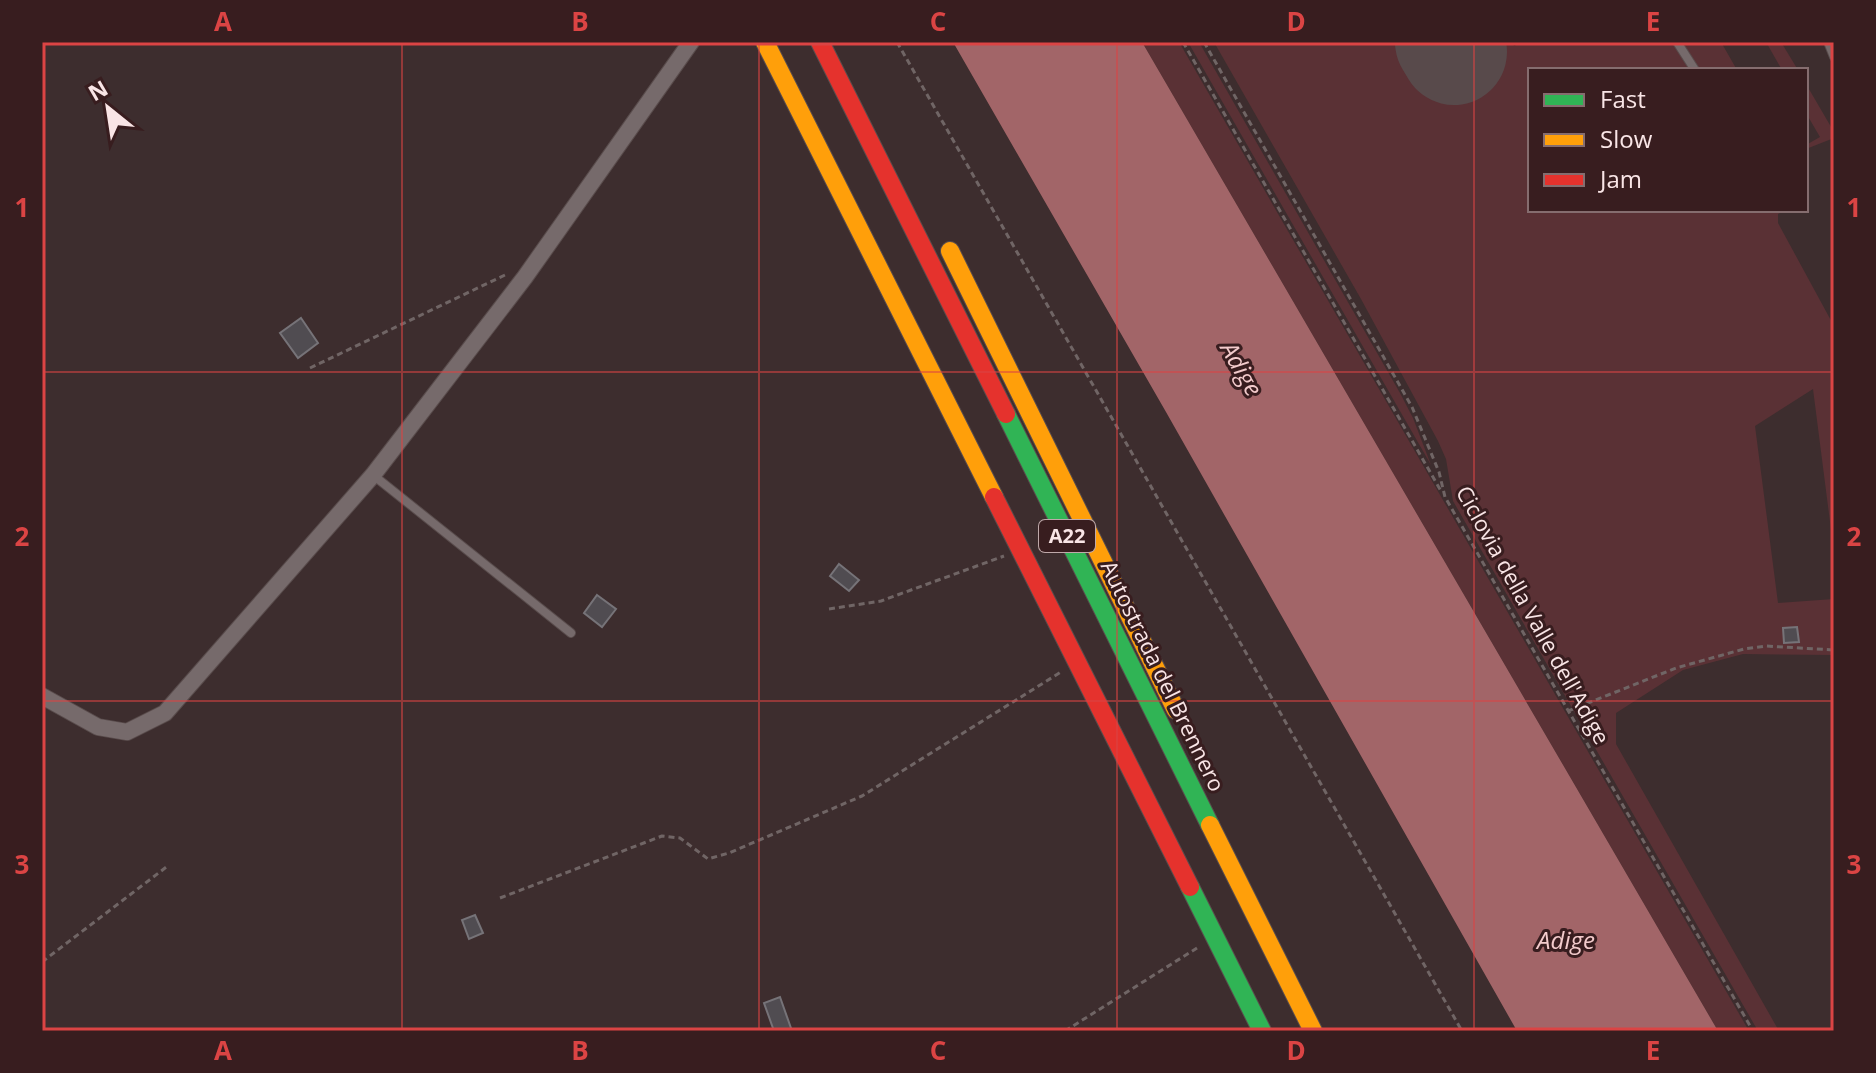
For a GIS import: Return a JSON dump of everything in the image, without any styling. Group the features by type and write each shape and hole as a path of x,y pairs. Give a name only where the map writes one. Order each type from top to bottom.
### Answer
{"main road":[{"path":"765,42 1262,1031"},
{"name":"Autostrada del Brennero","path":"820,42 916,229 1313,1031"},
{"name":"Autostrada del Brennero","path":"942,237 1185,727"}],"street":[{"path":"42,696 98,727 127,732 165,713 373,475 525,277 691,42"}],"lane":[{"path":"1677,42 1694,68"},
{"path":"1828,42 1834,57"},
{"path":"373,475 571,633"}],"path":[{"path":"897,42 1462,1031"},
{"path":"1183,42 1445,497"},
{"name":"Ciclovia della Valle dell'Adige","path":"1204,42 1412,407 1439,472 1445,497 1753,1031"},
{"path":"310,368 508,273"},
{"path":"829,609 881,601 1022,549"},
{"path":"1568,711 1676,668 1744,649 1766,646 1834,650"},
{"path":"500,898 662,836 680,838 708,859 729,853 862,796 1042,682 1079,662"},
{"path":"42,962 169,865"},
{"path":"1065,1031 1215,936"}],"shaded area":[{"path":"1491,40 1515,46 1518,42 1721,42 1736,68 1528,68 1528,212 1782,212 1778,214 1778,223 1834,326 1834,553 1813,389 1755,426 1778,603 1834,599 1834,655 1743,654 1683,670 1616,713 1616,744 1779,1031 1758,1031 1453,501 1446,459 1438,441 1214,42 1406,42 1422,71 1455,51"},
{"path":"1142,42 1179,42 1749,1031 1718,1031"},
{"path":"1188,42 1199,42 1400,393 1431,465"},
{"path":"1766,42 1781,42 1797,68 1781,68"},
{"path":"1808,87 1834,132 1834,138 1808,148 1808,144 1820,137 1808,116"}],"water":[{"name":"Adige","path":"953,42 1142,42 1718,1031 1517,1031"}],"building":[{"path":"301,318 318,343 298,358 280,333"},
{"path":"839,564 859,580 849,591 830,576"},
{"path":"597,595 616,609 602,627 584,613"},
{"path":"1797,627 1799,642 1784,643 1783,628"},
{"path":"475,915 483,933 469,939 462,920"},
{"path":"780,997 792,1031 774,1031 764,1003"}],"runway":[{"path":"1448,42 1454,52"}],"traffic: fast":[{"path":"1006,414 1210,825"},
{"path":"1190,887 1262,1031"}],"traffic: slow":[{"path":"765,42 994,497"},
{"path":"950,251 1176,710"},
{"path":"1210,825 1313,1031"}],"traffic: jam":[{"path":"820,42 1006,414"},
{"path":"994,497 1190,887"}]}
